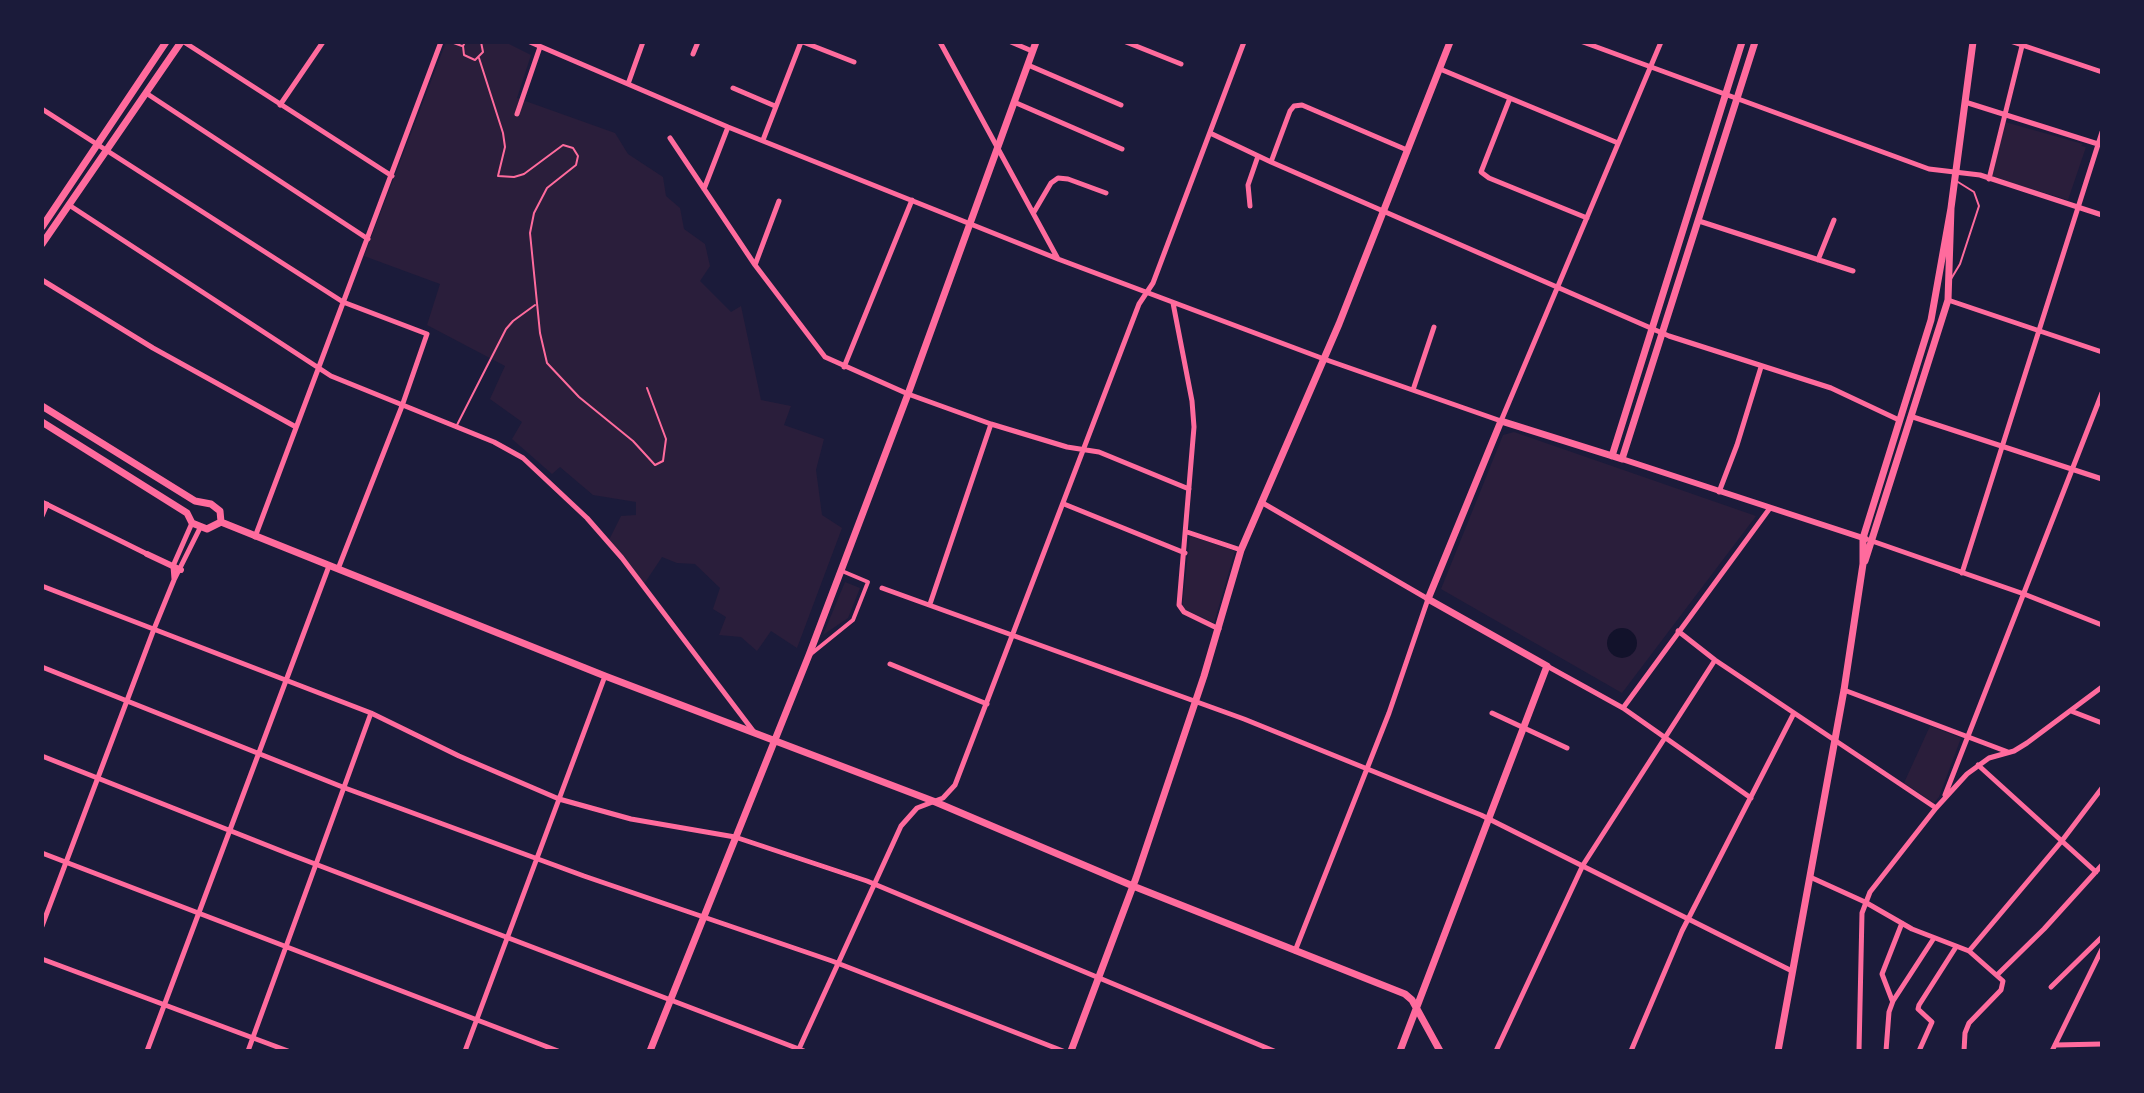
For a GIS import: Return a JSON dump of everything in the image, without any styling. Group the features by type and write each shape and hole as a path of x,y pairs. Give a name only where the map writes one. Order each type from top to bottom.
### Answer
{"main road":[{"path":"42,227 166,42"},
{"path":"42,244 182,42"},
{"path":"650,1051 809,655 1036,42"},
{"path":"1071,1051 1133,886 1196,701 1241,550 1324,359 1450,42"},
{"path":"1612,456 1742,42"},
{"path":"1400,1051 1547,666 1428,599 1501,421 1622,459 1755,42"},
{"path":"1778,1051 1844,690 1863,564 1863,538 1934,307 1951,208 1973,42"},
{"path":"1863,564 1913,417 1948,300 1951,208"},
{"path":"42,406 195,501 205,501 215,507 221,514 221,522"},
{"path":"42,422 187,513 192,523 200,528 210,529 221,522"},
{"path":"187,513 195,501"},
{"path":"221,522 605,676 933,801 1133,886 1405,994 1440,1051"}],"street":[{"path":"182,42 392,176"},
{"path":"280,105 323,42"},
{"path":"255,537 441,42"},
{"path":"530,42 728,127 1058,259 1324,359 1501,421 1661,42"},
{"path":"628,84 643,42"},
{"path":"693,54 698,42"},
{"path":"763,140 802,42 854,62"},
{"path":"940,42 1058,259"},
{"path":"1011,42 1032,51"},
{"path":"1126,42 1181,64"},
{"path":"42,756 800,1050 906,818 917,808 943,798 953,790 1139,304 1148,293 1244,42"},
{"path":"1583,42 1929,169 1955,176 1989,179 2102,215"},
{"path":"2013,42 2102,72"},
{"path":"1989,179 2022,44"},
{"path":"517,114 540,47"},
{"path":"1028,65 1121,105"},
{"path":"1440,69 1618,143"},
{"path":"733,88 775,106"},
{"path":"146,93 368,239"},
{"path":"1510,98 1481,168 1483,175 1587,218"},
{"path":"1013,102 1122,149"},
{"path":"1965,102 2098,144"},
{"path":"1271,162 1290,111 1294,106 1302,105 1407,150"},
{"path":"42,109 343,302 427,334 402,406 257,754 147,1051"},
{"path":"704,190 728,127"},
{"path":"1962,573 2102,132"},
{"path":"1210,133 1664,334 1831,388 1899,420"},
{"path":"670,138 755,265 825,357 908,394 991,424 1067,447 1106,455 1189,489"},
{"path":"1250,206 1248,185 1258,156"},
{"path":"1033,213 1051,183 1058,178 1106,193"},
{"path":"844,367 912,200"},
{"path":"755,265 779,201"},
{"path":"69,205 331,376 494,442 523,458 587,518 622,558 754,732"},
{"path":"1818,260 1834,220"},
{"path":"1699,221 1853,271"},
{"path":"42,280 153,348 296,427"},
{"path":"1948,300 2102,352"},
{"path":"1172,302 1192,401 1194,436 1180,607 1219,629"},
{"path":"1413,390 1434,327"},
{"path":"1719,492 1761,367"},
{"path":"1943,799 2102,393"},
{"path":"1913,417 2102,479"},
{"path":"930,604 991,424"},
{"path":"1622,459 1872,541 2102,625"},
{"path":"1261,502 1428,599 1368,770 1295,951"},
{"path":"42,516 44,503 181,570"},
{"path":"1064,504 1185,553"},
{"path":"1623,708 1770,508"},
{"path":"174,580 173,566 192,523"},
{"path":"42,926 154,629 200,528"},
{"path":"1187,532 1241,550"},
{"path":"809,655 853,620 868,582 841,571"},
{"path":"42,586 371,713 459,756 559,799 631,819 735,837 874,884 1274,1051"},
{"path":"882,588 1196,701 1489,819 1792,971"},
{"path":"1678,631 1715,660 1936,808"},
{"path":"1496,1051 1583,865 1715,660"},
{"path":"890,664 987,704"},
{"path":"1547,666 1623,708 1751,798"},
{"path":"42,667 345,788 703,918 839,963 1063,1051"},
{"path":"465,1051 605,676"},
{"path":"1859,1051 1862,913 1877,883 1957,783 1978,765 2027,743 2102,687"},
{"path":"1844,690 2008,753"},
{"path":"2070,711 2102,723"},
{"path":"248,1051 371,713"},
{"path":"1492,713 1567,748"},
{"path":"1631,1051 1688,919 1794,713"},
{"path":"1978,765 2096,872"},
{"path":"1969,951 2102,788"},
{"path":"42,853 558,1051"},
{"path":"1997,975 2102,865"},
{"path":"1810,877 1934,938 1969,951 2003,981 2001,990 1969,1023 1964,1051"},
{"path":"1893,1001 1882,974 1902,923"},
{"path":"2051,987 2102,937"},
{"path":"1886,1051 1889,1012 1893,1001 1934,938"},
{"path":"1919,1051 1932,1022 1918,1009 1956,947"},
{"path":"2054,1048 2102,949"},
{"path":"42,959 288,1051"},
{"path":"2054,1048 2102,1044"}],"lane":[{"path":"451,42 463,46"},
{"path":"465,42 463,46 467,58 479,58"},
{"path":"479,58 483,52 481,42"},
{"path":"479,58 503,133 505,147 498,176 524,174 563,145 573,148 578,156 576,165 547,188 534,213 530,233 541,342 547,363 655,465 663,461 666,439 647,388"},
{"path":"1950,280 1960,264 1979,206 1977,196 1970,187 1955,176"},
{"path":"456,426 506,329 537,303"}],"shaded area":[{"path":"446,42 505,42 531,55 517,98 615,133 628,154 663,177 666,196 680,208 684,229 705,244 710,266 700,281 731,312 741,306 761,400 791,406 784,425 824,439 816,470 822,515 842,528 797,648 771,631 757,651 741,637 719,635 726,617 713,609 720,588 695,564 677,563 662,557 644,584 609,540 621,516 636,515 636,502 593,495 560,467 552,474 512,439 522,422 490,399 505,366 427,325 440,284 364,256"},
{"path":"2005,122 2086,147 2068,200 1992,177"},
{"path":"1514,432 1756,516 1622,693 1441,589 1503,435"},
{"path":"1190,536 1235,551 1214,623 1182,608"},
{"path":"845,582 860,588 848,618 823,635"},
{"path":"1622,628 1633,632 1637,643 1633,654 1622,658 1611,654 1607,643 1611,632"},
{"path":"1930,726 1961,738 1934,803 1904,783"}]}
